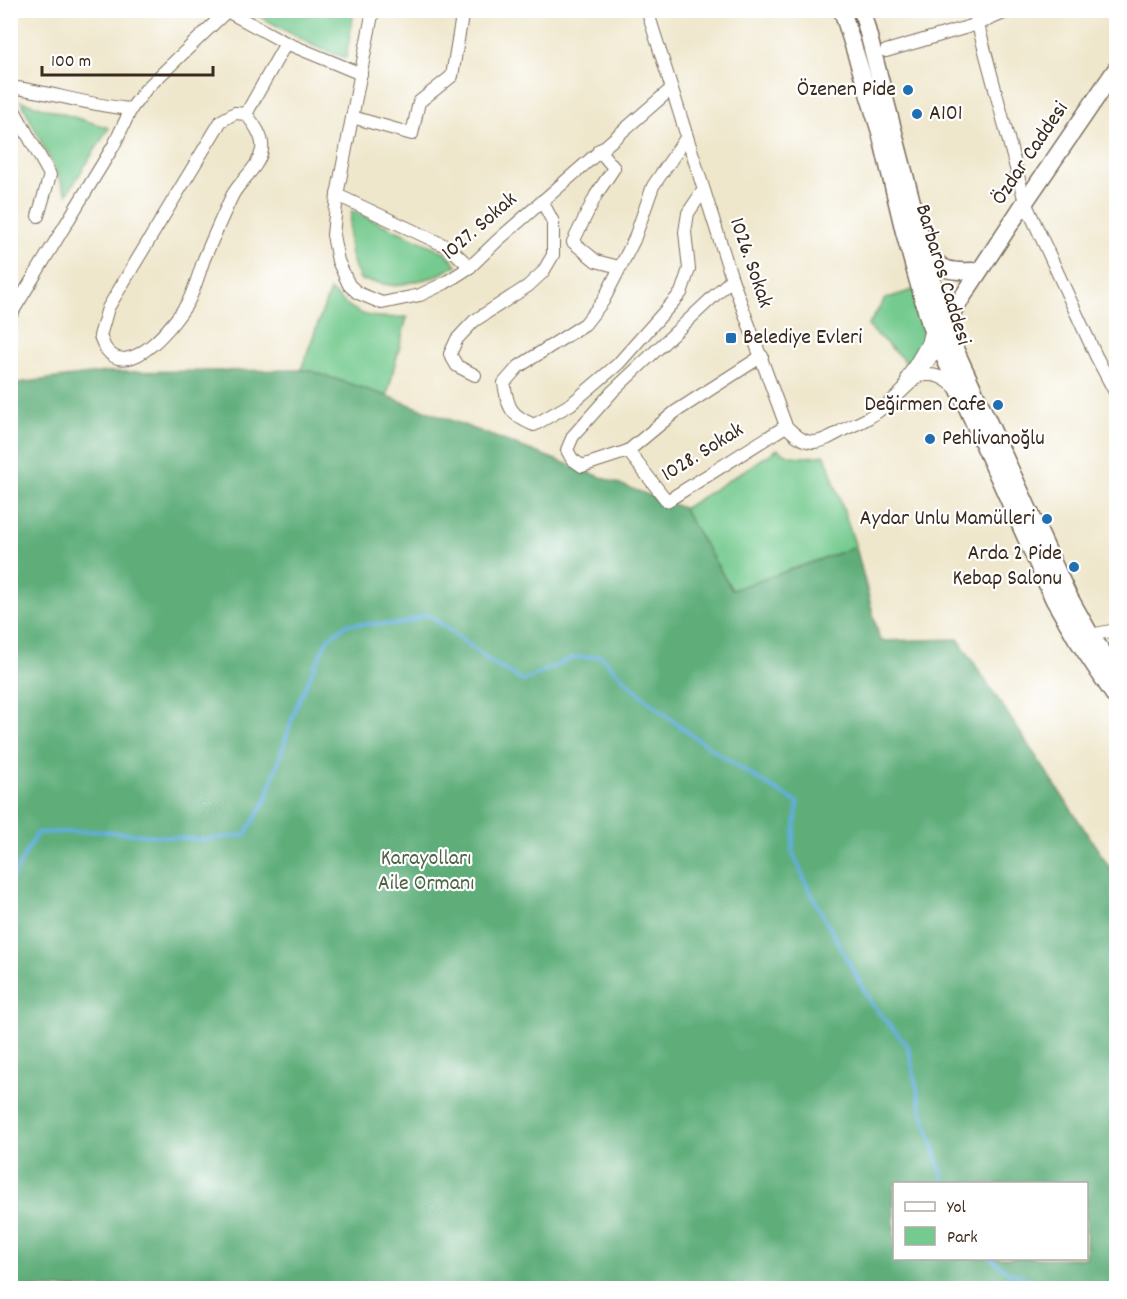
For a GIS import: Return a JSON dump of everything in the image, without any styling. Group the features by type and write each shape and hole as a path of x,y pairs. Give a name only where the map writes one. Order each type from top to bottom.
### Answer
{"main road":[{"name":"Barbaros Caddesi","path":"842,10 880,132 904,232 937,327 1068,595 1084,637 1116,698"},
{"name":"Barbaros Caddesi","path":"862,10 940,309 937,327"},
{"name":"Özdar Caddesi","path":"937,344 937,327 1116,69"},
{"path":"924,246 942,268 957,272 978,268"},
{"name":"Özdar Caddesi","path":"940,309 978,268"},
{"name":"Barbaros Caddesi","path":"937,344 1054,600 1084,637 1116,670"}],"street":[{"name":"1027. Sokak","path":"373,10 337,195 333,235 338,261 349,285 363,296 382,303 420,294 445,284 470,267 670,89"},
{"path":"352,117 412,134 419,102 452,76 463,10"},
{"name":"1026. Sokak","path":"647,10 670,89 732,279 786,426"},
{"path":"974,10 1025,202 1116,394"},
{"path":"886,51 978,24 1011,10"},
{"path":"10,316 114,145 131,109 146,89 227,11 286,43 361,74"},
{"path":"246,114 286,43"},
{"path":"10,87 103,107 131,109"},
{"path":"10,103 50,175 38,216"},
{"path":"235,113 246,114 255,125 261,138 262,150 256,164 234,191 188,301 161,338 143,352 128,359 117,357 106,350 100,336 108,308 221,121 235,113"},
{"path":"686,138 653,186 634,240 603,301 585,324 518,367 504,383 507,401 517,418 534,425 571,404 618,364 681,293 689,269 685,232 688,213 703,191"},
{"path":"599,150 614,168 596,195 573,242 596,261 619,267"},
{"path":"337,195 450,248 470,267"},
{"path":"476,375 457,366 450,354 457,339 474,321 528,286 543,272 553,255 553,222 542,201"},
{"path":"732,279 613,391 573,436 567,450 572,459 582,466 628,451 675,412 762,356"},
{"path":"906,386 908,376 937,327"},
{"path":"786,426 801,439 813,442 832,437 867,419 887,405 918,376 935,354 937,344"},
{"path":"918,376 943,377 958,390"},
{"name":"1028. Sokak","path":"628,451 666,501 786,426"},
{"path":"1084,637 1116,630"}],"green space":[{"path":"264,11 354,11 346,58 316,47 255,14"},
{"path":"21,101 109,128 67,194"},
{"path":"352,211 445,252 457,265 434,277 395,286 361,280 353,263 349,246"},
{"path":"916,289 929,335 909,365 868,326 885,299"},
{"path":"330,290 348,306 364,314 407,317 387,396 301,370"},
{"name":"Karayolları Aile Ormanı","path":"308,370 387,396 683,508 732,590 856,547 880,641 958,639 1116,877 1116,1288 11,1288 10,384 106,372"},
{"path":"778,449 795,456 825,455 856,547 732,590 683,509"}],"waterway":[{"path":"10,882 37,833 97,831 204,840 245,835 266,800 296,707 328,638 348,624 401,624 428,614 491,662 523,681 572,658 601,656 645,698 694,737 798,803 792,851 808,888 872,1005 908,1046 921,1108 944,1182"},
{"path":"993,1260 1008,1272 1055,1288"}],"place":[{"name":"Özenen Pide","path":"908,90"},
{"name":"A101","path":"917,114"},
{"name":"Belediye Evleri","path":"731,338"},
{"name":"Değirmen Cafe","path":"998,405"},
{"name":"Pehlivanoğlu","path":"930,439"},
{"name":"Aydar Unlu Mamülleri","path":"1047,519"},
{"name":"Arda 2 Pide Kebap Salonu","path":"1074,567"}]}
